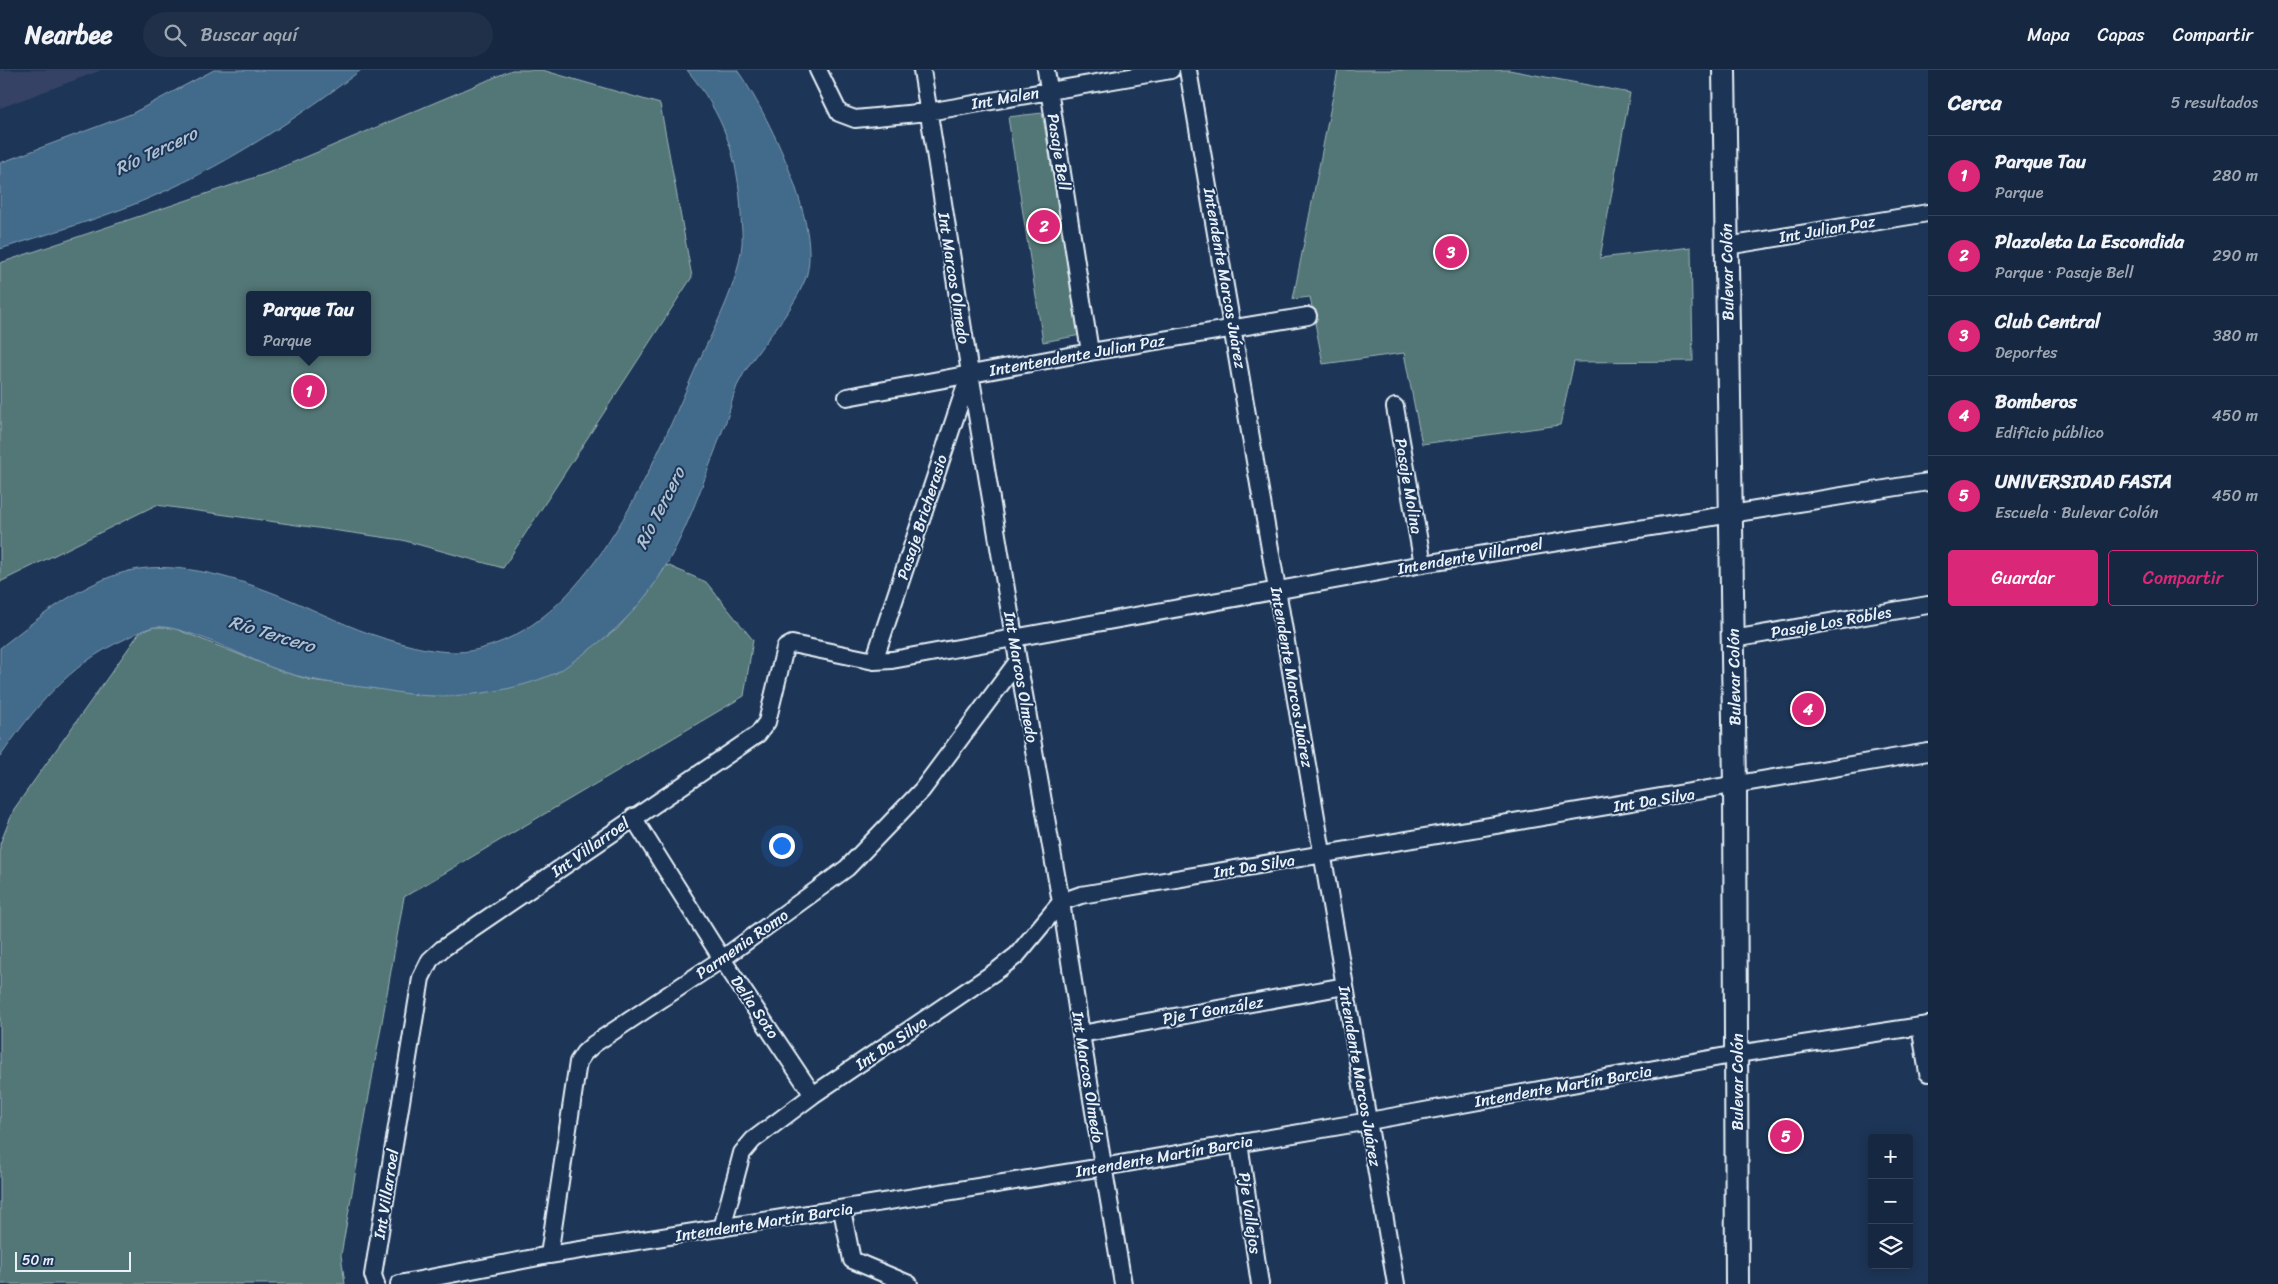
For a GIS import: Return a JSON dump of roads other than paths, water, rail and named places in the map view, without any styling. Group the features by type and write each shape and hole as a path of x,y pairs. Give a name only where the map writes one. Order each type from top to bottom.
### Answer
{"main road":[{"name":"Bulevar Colón","path":"1724,70 1734,639 1737,1284"}],"street":[{"name":"Int Malen","path":"818,70 839,113 855,119 928,112 1171,70"},
{"name":"Int Marcos Olmedo","path":"922,70 970,374 1018,661 1062,902 1081,1034 1123,1284"},
{"name":"Pasaje Bell","path":"1046,70 1090,352"},
{"name":"Intendente Marcos Juárez","path":"1188,70 1234,328 1396,1284"},
{"name":"Int Julian Paz","path":"1727,246 1928,213"},
{"name":"Intentendente Julian Paz","path":"846,397 1090,352 1308,316"},
{"name":"Pasaje Bricherasio","path":"874,661 970,374"},
{"name":"Pasaje Molina","path":"1396,407 1423,564"},
{"name":"Intendente Villarroel","path":"1014,638 1423,564 1928,482"},
{"name":"Pasaje Los Robles","path":"1734,639 1928,605"},
{"name":"Int Villarroel","path":"376,1284 373,1275 421,978 430,960 442,949 633,817 758,734 767,722 785,648 792,644 874,661 892,660 1014,638"},
{"name":"Parmenia Romo","path":"549,1256 578,1062 584,1053 594,1044 722,959 847,868 922,790 1018,661"},
{"name":"Int Da Silva","path":"722,1228 742,1153 753,1140 813,1095 1017,955 1062,902 1081,894 1735,786 1928,752"},
{"name":"Delia Soto","path":"633,817 722,959 813,1095"},
{"name":"Pje T González","path":"1081,1034 1345,986"},
{"name":"Intendente Martín Barcia","path":"399,1284 549,1256 1103,1167 1737,1054 1924,1026"},
{"path":"1924,1026 1928,1073"},
{"name":"Pje Vallejos","path":"1239,1142 1260,1284"},
{"path":"842,1210 852,1260 909,1284"}],"water":[{"name":"Río Tercero","path":"214,70 361,70 314,105 264,137 213,167 161,193 82,223 0,249 0,163 131,114"},
{"name":"Río Tercero","path":"687,70 737,70 763,113 790,171 807,231 809,258 805,280 798,294 744,372 737,386 701,489 673,554 648,593 614,630 564,668 539,680 496,691 436,696 309,679 273,668 196,635 165,627 154,627 138,632 104,650 69,675 39,705 0,757 0,648 45,614 77,593 94,584 129,571 148,568 168,568 210,573 270,592 371,634 420,648 445,652 471,651 483,648 523,631 558,604 589,570 616,530 641,487 725,305 740,259 742,240 740,193 733,155 727,137 710,103 700,86"}],"place":[{"name":"Plazoleta La Escondida","path":"1044,226"},
{"name":"Club Central","path":"1451,252"},
{"name":"Parque Tau","path":"309,391"},
{"name":"Bomberos","path":"1808,709"},
{"name":"UNIVERSIDAD FASTA","path":"1786,1136"}]}
